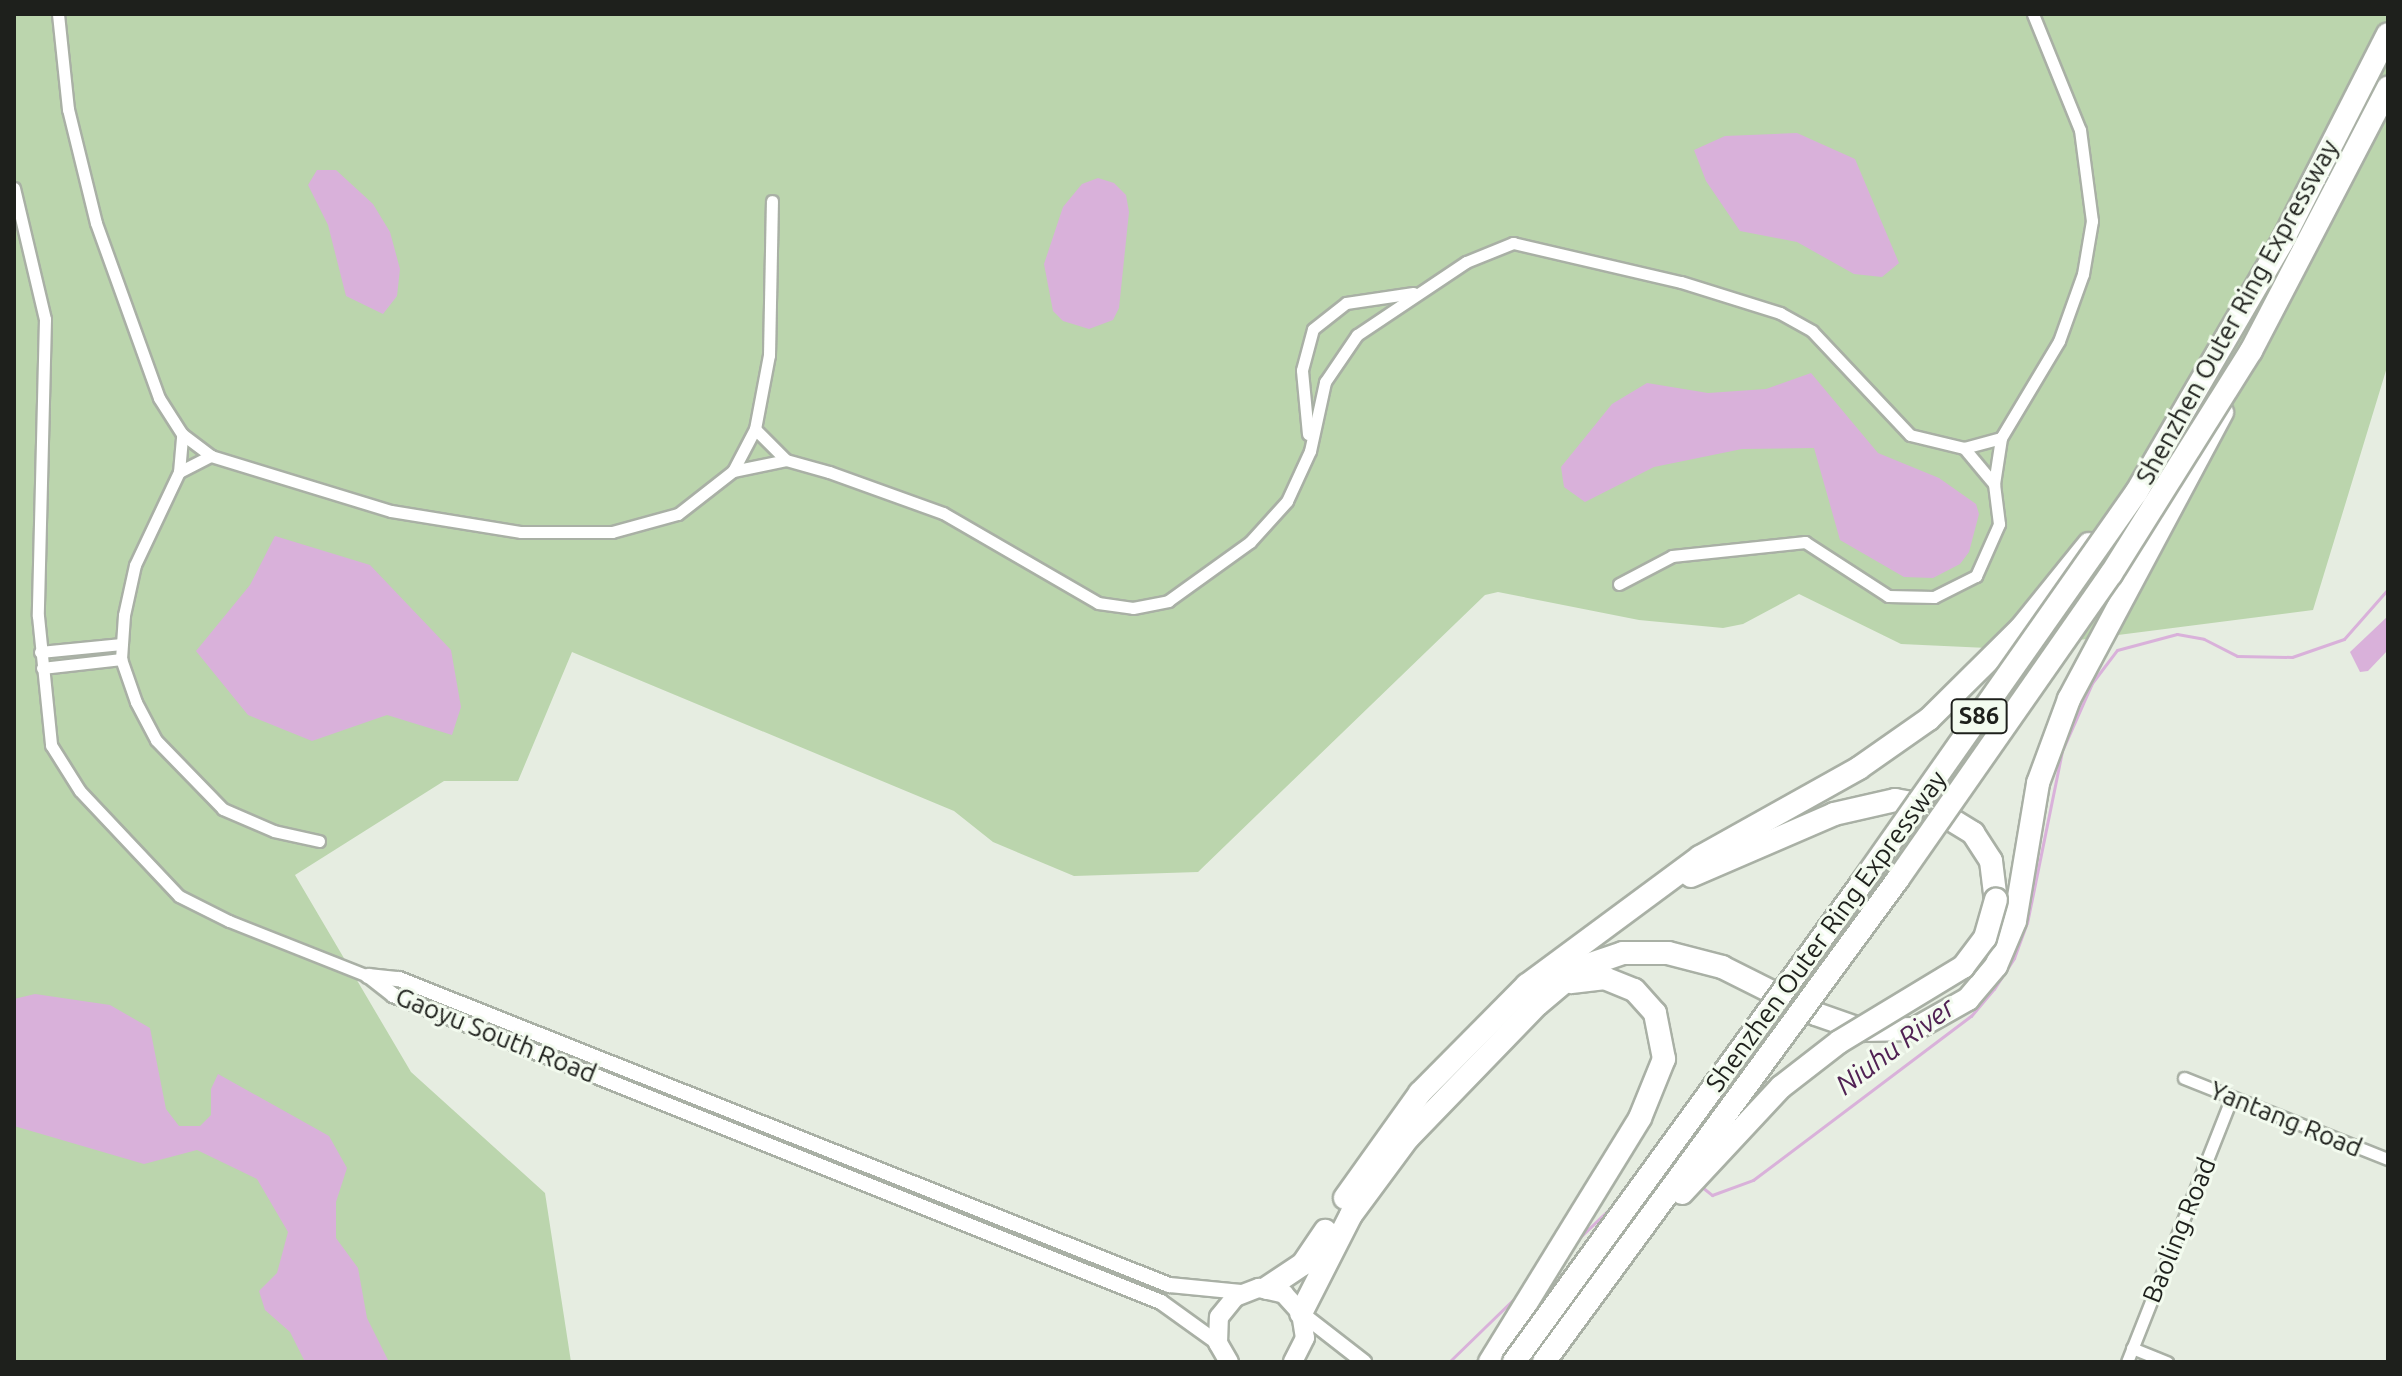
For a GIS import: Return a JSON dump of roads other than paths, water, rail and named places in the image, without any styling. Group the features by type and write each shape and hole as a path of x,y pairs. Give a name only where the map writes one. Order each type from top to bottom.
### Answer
{"highway":[{"name":"Shenzhen Outer Ring Expressway","path":"1514,1362 1861,884 2136,493 2282,242 2388,34"},
{"name":"Shenzhen Outer Ring Expressway","path":"1544,1362 1898,879 2102,586 2251,351 2388,88"},
{"path":"1301,1313 1332,1247 1392,1157 1555,989 1603,958 1668,953 1722,967 1838,1023 1862,1030 1915,1029 1968,999 2006,947 2020,894 2033,807 2056,729 2251,351"},
{"path":"1267,1288 1309,1257 1363,1169 1420,1093 1527,985 1729,838 1859,768 1929,719 1984,668 2136,493"},
{"path":"1579,1312 1781,1087 1839,1042 1963,967 1985,938 1996,900 1991,861 1973,833 1929,806 1895,800 1815,821 1647,896"},
{"path":"1490,1362 1640,1118 1664,1059 1655,1013 1634,990 1605,978 1588,977 1555,989"}],"main road":[{"path":"1225,1356 1223,1310 1242,1292 1267,1288 1291,1299 1301,1313 1305,1338 1293,1362"}],"street":[{"path":"58,14 68,109 84,183 159,398 182,434 211,456 391,511 521,532 612,532 678,514 733,471 755,429 769,355 772,201"},
{"path":"1619,584 1672,556 1805,542 1888,596 1934,597 1976,576 1988,559 1999,524 1994,484 2001,438 2031,395 2059,341 2083,274 2092,221 2080,130 2033,14"},
{"path":"14,188 45,319 40,652 51,745 80,791 179,896 229,921 368,976"},
{"path":"755,429 786,460 925,505 1082,597 1133,608 1184,594 1250,542 1287,501 1310,451 1320,396 1339,357 1367,326 1495,247 1513,243 1733,296 1812,331 1910,435 1964,448 2001,438"},
{"path":"1310,451 1302,370 1313,329 1346,303 1421,291"},
{"path":"182,434 179,472 135,565 121,659 156,740 184,774 223,809 249,823 319,841"},
{"path":"1964,448 1994,484"},
{"path":"179,472 211,456"},
{"path":"733,471 786,460"},
{"path":"40,652 122,644"},
{"path":"42,668 121,659"},
{"name":"Gaoyu South Road","path":"368,976 399,979 1169,1285 1242,1292"},
{"name":"Gaoyu South Road","path":"368,976 393,995 1161,1302 1225,1356"},
{"name":"Yantang Road","path":"2184,1078 2388,1159"},
{"name":"Baoling Road","path":"2127,1362 2232,1097"},
{"path":"1301,1313 1364,1362"},
{"path":"2132,1348 2167,1362"}],"waterway":[{"name":"Niuhu River","path":"1702,1187 1712,1195 1753,1180 1971,1016 1994,989 2014,958 2027,923 2062,751 2092,683 2117,650 2177,634 2204,639 2237,656 2292,657 2344,639 2388,589"},
{"name":"Niuhu River","path":"1579,1238 1617,1202"},
{"name":"Niuhu River","path":"1449,1362 1521,1292"}]}
